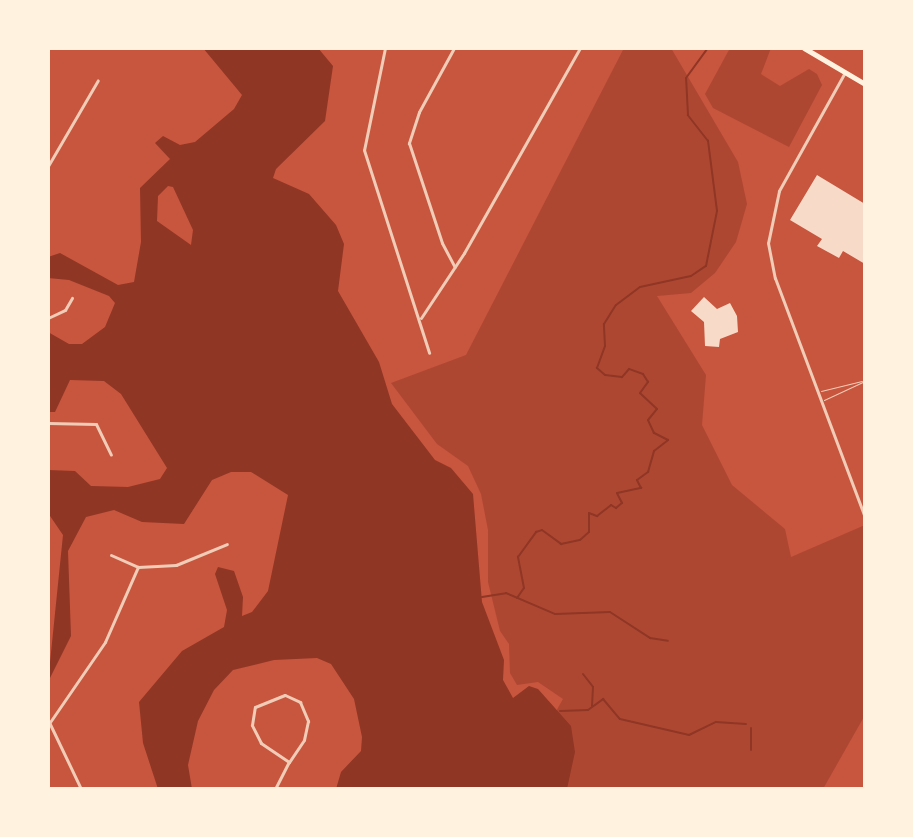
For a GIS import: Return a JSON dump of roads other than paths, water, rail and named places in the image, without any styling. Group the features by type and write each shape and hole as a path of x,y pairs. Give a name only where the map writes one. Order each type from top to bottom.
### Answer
{"highway":[{"path":"804,48 865,84"}],"street":[{"path":"385,48 364,150 421,318 429,353"},
{"path":"454,48 419,112 409,143 447,258 455,267"},
{"path":"421,318 455,267 580,48"},
{"path":"845,72 782,184 768,228 772,268 865,518"},
{"path":"48,166 98,80"},
{"path":"48,318 65,310 72,298"},
{"path":"48,423 96,424 111,455"},
{"path":"111,555 138,567 192,562 227,544"},
{"path":"81,789 49,723 105,642 138,567"},
{"path":"275,789 304,740 308,721 300,702 285,695 255,707 252,725 261,743 289,762"}],"lane":[{"path":"818,393 865,381"},
{"path":"821,402 865,381"}],"waterway":[{"path":"517,598 524,588 518,557 536,532 542,530 561,544 580,540 589,532 589,513 597,516 611,505 616,508 622,503 617,493 641,488 637,480 648,472 654,451 668,440 654,433 648,420 657,409 640,393 648,382 643,374 629,369 622,377 605,375 597,368 605,346 604,324 616,305 640,287 691,276 706,266 717,211 708,141 688,115 686,78 708,48"},
{"path":"482,597 506,593 555,614 610,612 650,638 668,641"},
{"path":"583,674 593,687 592,706"},
{"path":"560,711 588,710 603,699 620,719 689,735 716,722 746,724"},
{"path":"751,728 751,750"}]}
